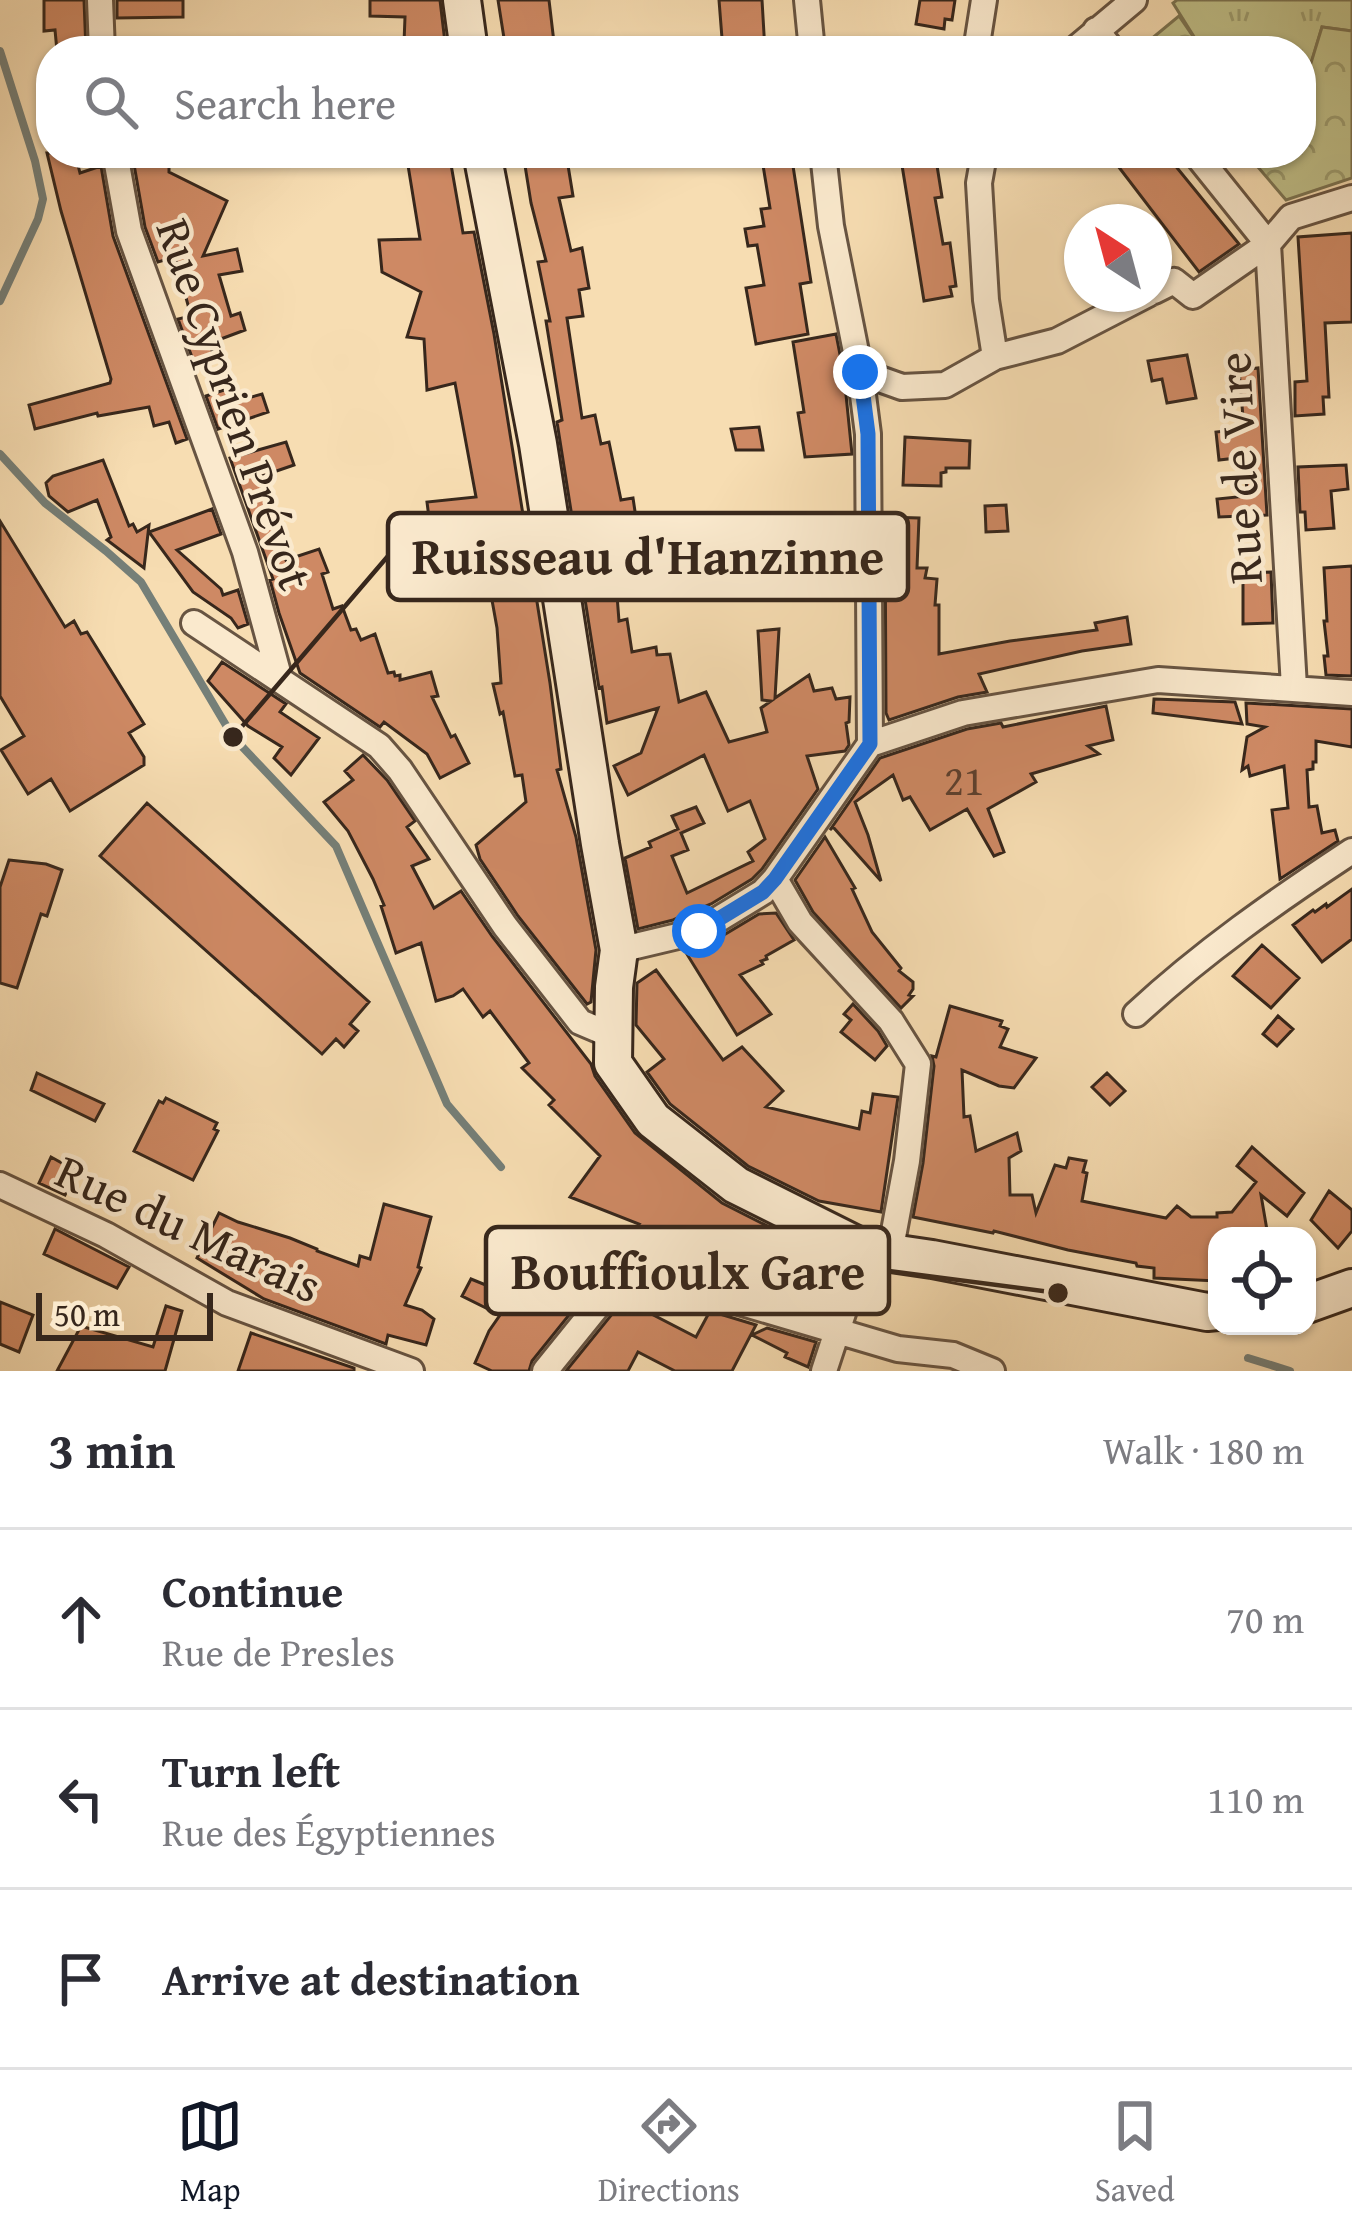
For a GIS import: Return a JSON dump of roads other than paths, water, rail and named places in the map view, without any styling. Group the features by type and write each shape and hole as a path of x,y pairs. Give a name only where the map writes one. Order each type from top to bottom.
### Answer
{"main road":[{"path":"462,0 467,36"},
{"path":"485,168 538,444 619,950 613,1064 653,1120 736,1185 877,1251 1208,1312"},
{"path":"1316,1301 1352,1288"}],"street":[{"path":"100,0 101,36"},
{"path":"807,0 811,36"},
{"path":"979,36 984,0"},
{"path":"1089,36 1135,0"},
{"path":"1096,30 1101,36"},
{"name":"Rue Cyprien Prévot","path":"118,168 129,231 245,551 280,680"},
{"path":"619,950 699,931 763,892 870,744 868,434 831,226 825,168"},
{"path":"981,168 986,300 994,357"},
{"path":"1207,168 1268,244"},
{"name":"Rue de Vire","path":"1172,282 1193,296 1268,244 1292,217 1352,198"},
{"name":"Rue de Vire","path":"1268,244 1294,687"},
{"name":"Rue de Vire","path":"860,372 902,387 945,385 994,357 1057,341 1113,312"},
{"name":"Rue Cyprien Prévot","path":"194,623 379,746 505,926 580,1022 614,1036"},
{"path":"870,744 963,713 1158,680 1352,693"},
{"path":"1136,1014 1188,966 1352,851"},
{"path":"775,879 800,922 890,1021 918,1064 907,1161 877,1251 824,1371"},
{"name":"Rue du Marais","path":"0,1186 106,1235 227,1303 411,1371"},
{"path":"545,1371 621,1277 651,1276 992,1371"}],"waterway":[{"path":"0,51 36,166"},
{"path":"0,301 38,219 43,199 36,168"},
{"path":"0,454 45,503 141,582 233,737 336,846 447,1104 501,1167"},
{"path":"1248,1358 1290,1371"}],"place":[{"name":"Ruisseau d'Hanzinne","path":"233,737"},
{"name":"Bouffioulx Gare","path":"1058,1293"}]}
